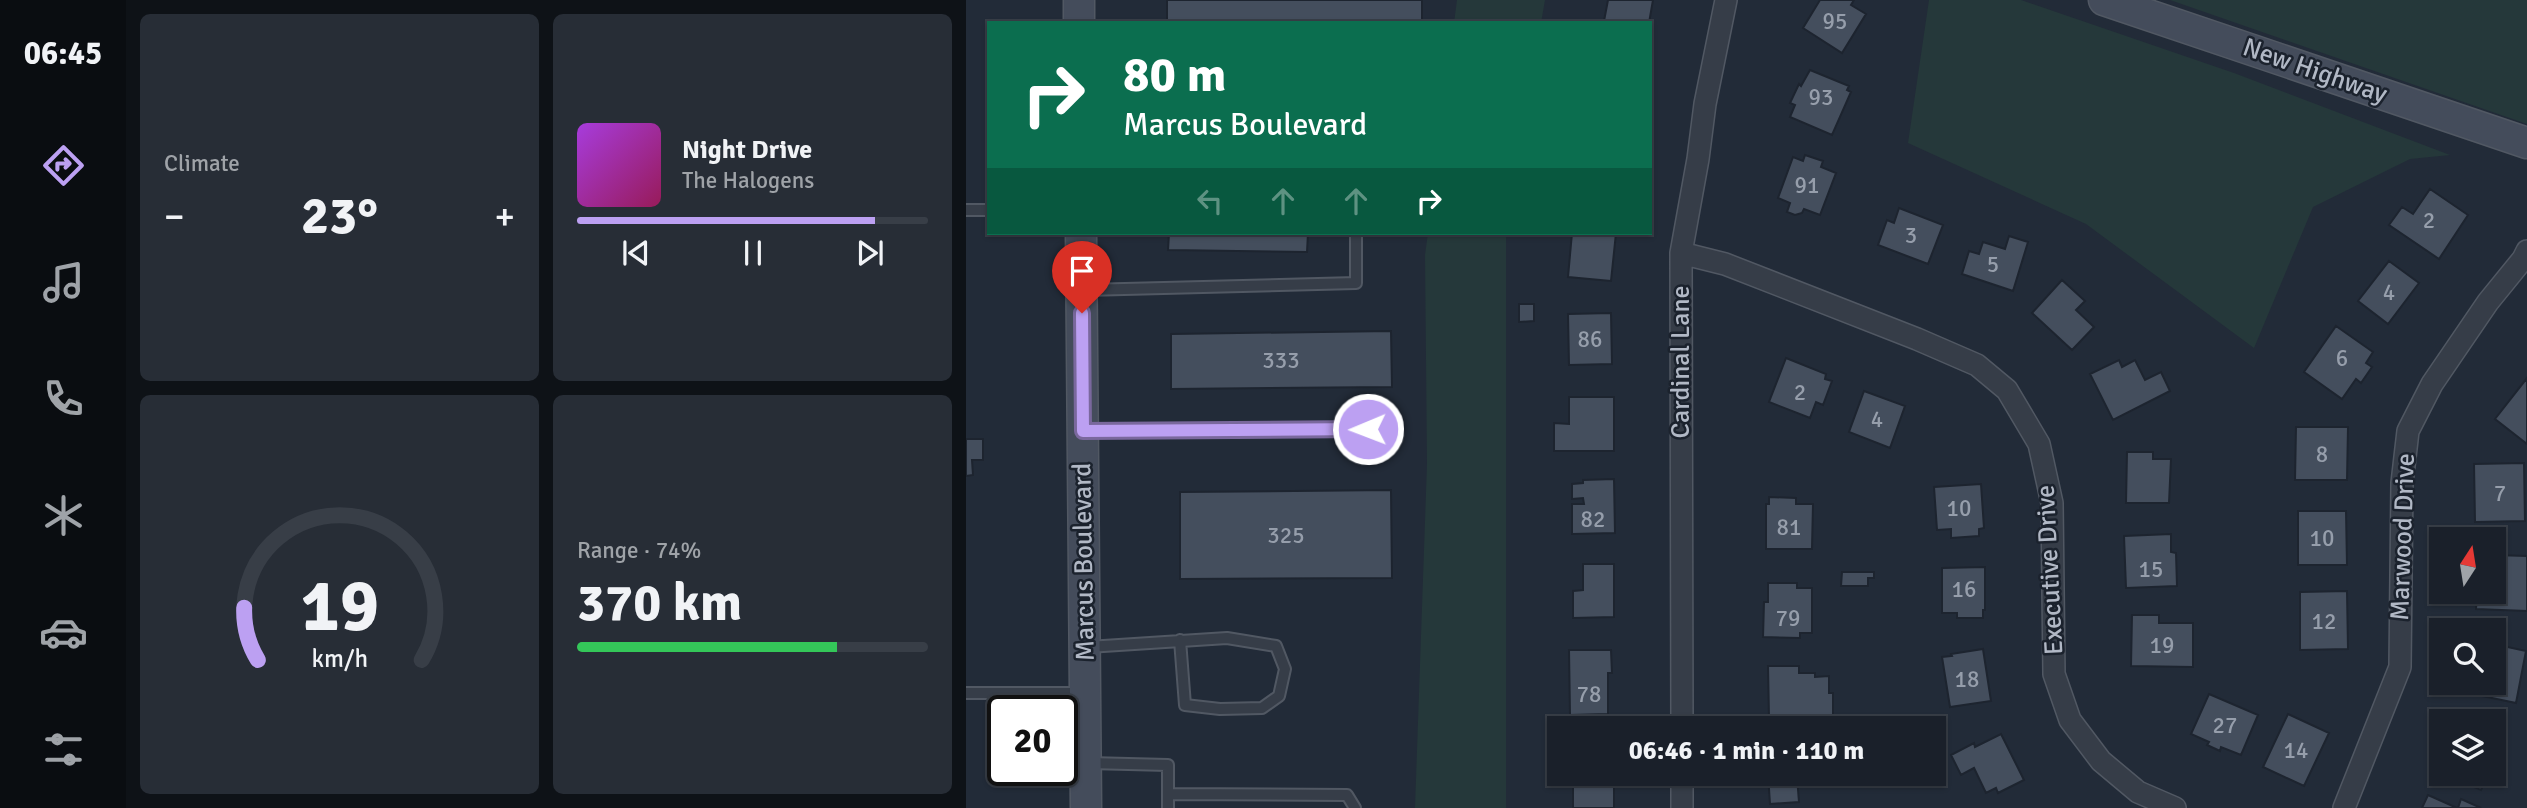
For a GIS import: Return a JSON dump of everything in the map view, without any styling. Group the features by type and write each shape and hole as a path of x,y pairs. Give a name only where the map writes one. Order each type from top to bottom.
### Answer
{"street":[{"path":"1079,0 1079,21"},
{"name":"Cardinal Lane","path":"1682,716 1681,253 1705,104 1726,0"},
{"name":"New Highway","path":"2104,0 2527,143"},
{"name":"Marcus Boulevard","path":"1081,235 1086,808"},
{"name":"Marwood Drive","path":"2344,808 2400,667 2402,483 2408,431 2432,384 2527,251"},
{"name":"Executive Drive","path":"1681,253 1725,264 1917,339 1977,365 2007,390 2039,444 2052,503 2054,674 2070,720 2101,761 2138,792 2175,808"},
{"path":"1682,786 1682,808"}],"lane":[{"path":"966,210 987,210"},
{"path":"1082,290 1356,283 1356,235"},
{"path":"1083,431 1368,429"},
{"path":"1085,647 1180,640 1227,638 1276,646 1285,669 1279,696 1262,708 1220,709 1185,705 1180,640"},
{"path":"966,693 1085,693"},
{"path":"1086,763 1168,765 1168,808"},
{"path":"1168,794 1347,795 1355,808"}],"shaded area":[{"path":"1457,0 1545,0 1541,21 1454,21"},
{"path":"1929,0 2021,0 2234,73 2450,155 2410,159 2313,207 2254,348 2086,224 1908,143"},
{"path":"2170,0 2527,0 2527,124"},
{"path":"1428,235 1506,235 1506,808 1415,808 1427,464 1425,255"}],"building":[{"path":"1167,0 1422,0 1422,21 1167,21"},
{"path":"1608,0 1653,0 1649,21 1604,21"},
{"path":"1820,0 1854,0 1851,5 1866,14 1842,53 1803,28"},
{"path":"1810,70 1849,86 1847,90 1851,92 1832,135 1790,117 1795,105 1790,103 1799,84 1801,86"},
{"path":"1805,155 1823,161 1821,167 1836,173 1820,215 1804,209 1802,213 1795,215 1787,212 1790,203 1778,198 1793,157 1803,161"},
{"path":"2430,189 2468,215 2439,259 2389,225 2402,207 2413,214"},
{"path":"1899,208 1943,225 1928,264 1878,245 1887,220 1894,223"},
{"path":"1169,235 1308,235 1307,252 1168,250"},
{"path":"1572,235 1616,235 1611,281 1568,277"},
{"path":"2009,236 2028,242 2013,291 1962,274 1969,251 1979,254 1983,242 2005,249"},
{"path":"2389,261 2419,283 2388,324 2358,301"},
{"path":"2062,280 2085,301 2076,310 2094,327 2072,350 2032,313"},
{"path":"1519,304 1534,304 1534,321 1519,322"},
{"path":"1611,313 1612,364 1569,365 1568,314"},
{"path":"2336,326 2373,352 2366,363 2372,367 2361,383 2356,379 2342,399 2304,372"},
{"path":"1391,331 1392,387 1171,389 1171,334"},
{"path":"1786,358 1826,374 1825,379 1832,381 1823,405 1816,402 1810,418 1769,402"},
{"path":"2119,360 2122,367 2135,360 2145,380 2161,372 2170,391 2113,420 2090,374"},
{"path":"2527,378 2527,444 2495,419"},
{"path":"1864,391 1905,406 1890,448 1849,432"},
{"path":"1569,397 1614,397 1614,451 1554,451 1554,423 1569,424"},
{"path":"2296,427 2348,427 2347,480 2295,480"},
{"path":"966,439 983,439 983,460 972,460 973,475 966,476"},
{"path":"2127,452 2153,452 2153,459 2171,459 2169,503 2126,503"},
{"path":"2524,463 2525,521 2475,522 2474,464"},
{"path":"1614,479 1615,533 1572,534 1572,504 1584,504 1583,498 1572,499 1572,484 1583,483 1583,480"},
{"path":"1981,484 1984,528 1979,529 1979,536 1951,538 1951,529 1937,530 1934,487"},
{"path":"1391,490 1392,578 1180,579 1180,492"},
{"path":"1769,497 1796,498 1796,504 1813,504 1812,549 1766,549 1766,504 1769,504"},
{"path":"2298,511 2346,511 2347,565 2298,565"},
{"path":"2171,534 2171,552 2176,553 2177,586 2126,588 2124,536"},
{"path":"2506,555 2527,556 2527,611 2476,609 2476,604 2506,604"},
{"path":"1583,564 1614,564 1614,617 1573,618 1573,591 1583,590"},
{"path":"1985,567 1983,618 1957,618 1957,613 1942,613 1942,568"},
{"path":"1842,572 1874,572 1874,578 1868,578 1868,586 1841,586"},
{"path":"1768,583 1797,583 1797,588 1812,588 1812,633 1800,633 1800,638 1763,637 1764,602 1768,602"},
{"path":"2347,591 2348,649 2300,650 2300,592"},
{"path":"2132,615 2159,615 2159,623 2193,623 2193,667 2131,666"},
{"path":"2506,647 2526,651 2516,703 2478,695 2506,695"},
{"path":"1983,649 1991,701 1950,707 1942,657"},
{"path":"1569,650 1611,650 1608,714 1570,715"},
{"path":"1768,666 1799,666 1799,673 1815,673 1815,677 1829,676 1829,693 1833,693 1833,716 1769,716"},
{"path":"2209,694 2258,715 2241,755 2221,747 2220,751 2207,745 2209,742 2191,734"},
{"path":"2288,714 2329,733 2304,786 2263,767"},
{"path":"2001,734 2024,780 1998,793 1996,788 1986,793 1974,768 1961,775 1951,755 1974,743 1975,747"},
{"path":"1573,786 1614,786 1614,808 1573,808"},
{"path":"1769,786 1798,786 1799,802 1770,804"},
{"path":"2428,795 2457,808 2422,808"},
{"path":"2461,799 2481,808 2458,808"}],"route":[{"path":"1082,313 1083,431 1368,429"}]}
